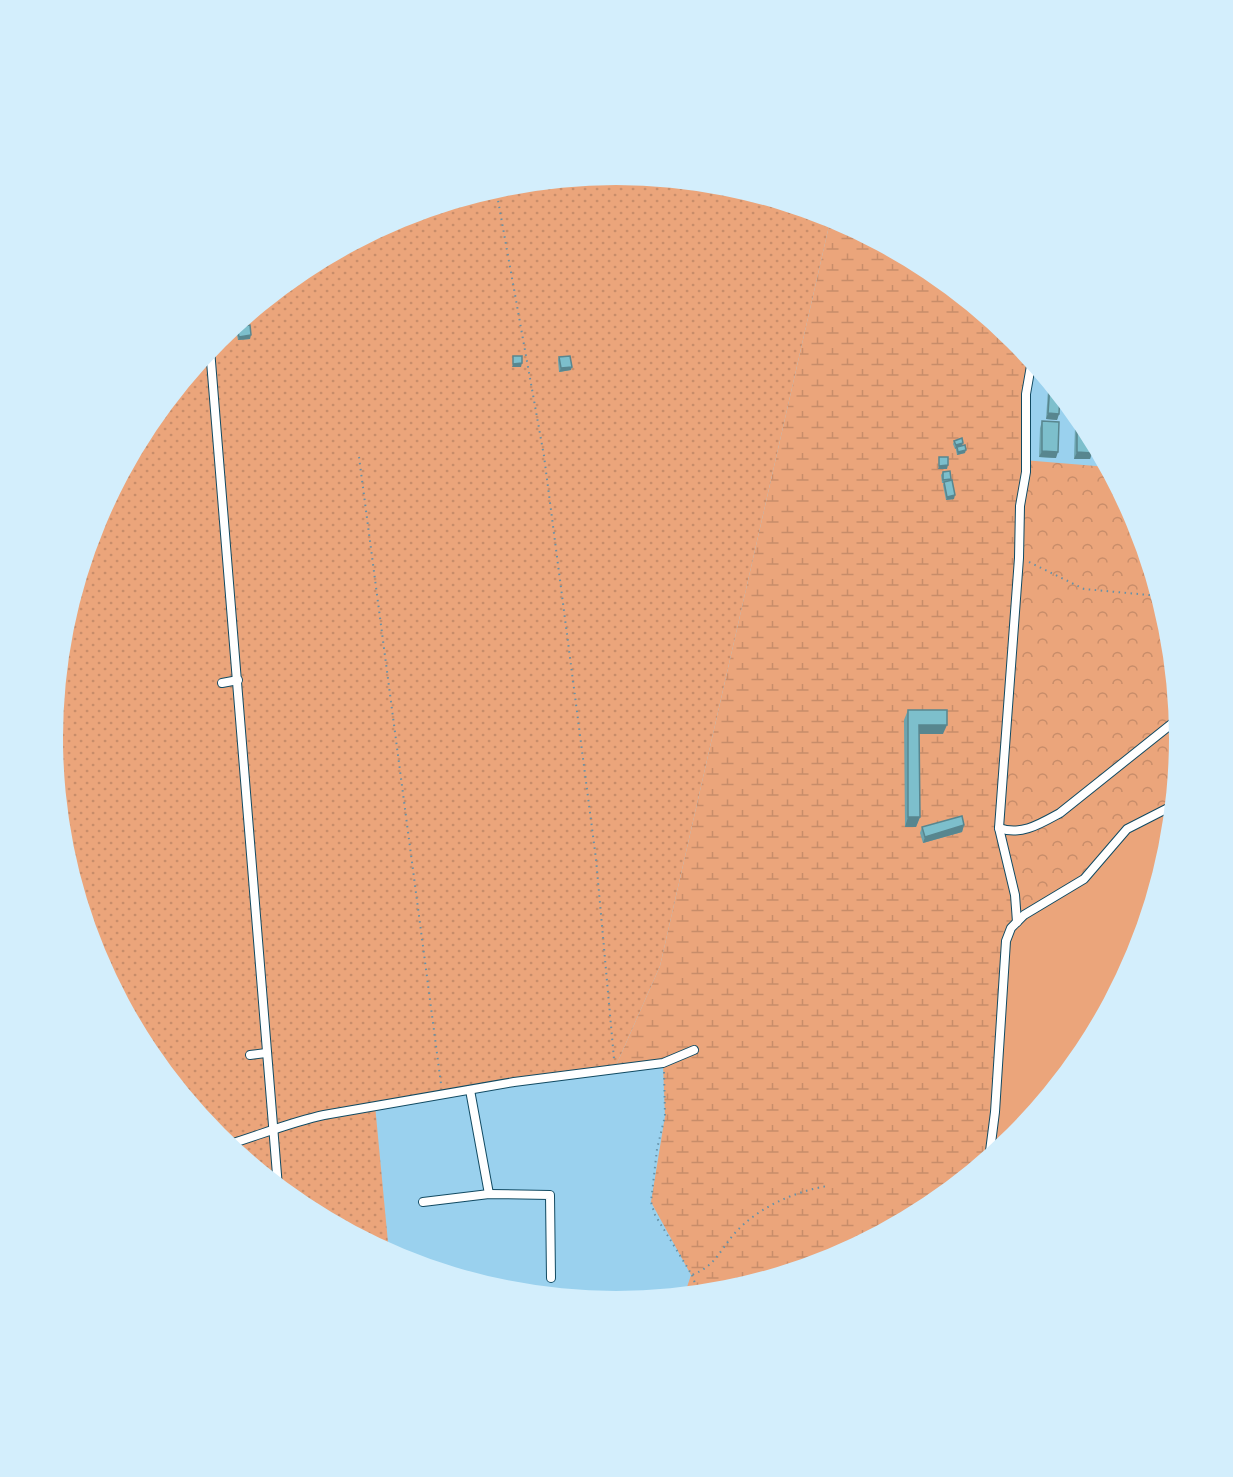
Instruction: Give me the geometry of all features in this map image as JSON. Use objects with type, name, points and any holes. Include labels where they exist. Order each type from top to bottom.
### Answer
[{"type":"lane","points":[[211,362],[277,1176]]},
{"type":"lane","points":[[1017,922],[1016,896],[999,828],[1019,558],[1020,506],[1026,472],[1026,394],[1030,371]]},
{"type":"lane","points":[[222,683],[238,680]]},
{"type":"lane","points":[[999,828],[1020,831],[1039,825],[1060,813],[1170,725]]},
{"type":"lane","points":[[990,1147],[995,1112],[1006,941],[1024,915],[1084,879],[1127,830],[1165,810]]},
{"type":"lane","points":[[238,1142],[274,1131],[299,1120],[470,1090],[663,1063],[694,1050]]},
{"type":"lane","points":[[250,1055],[266,1053]]},
{"type":"lane","points":[[470,1090],[489,1194]]},
{"type":"lane","points":[[423,1202],[489,1194],[550,1195],[551,1278]]},
{"type":"path","points":[[498,199],[544,456],[596,860],[615,1068]]},
{"type":"path","points":[[359,457],[442,1096]]},
{"type":"path","points":[[1019,558],[1084,589],[1151,595]]},
{"type":"path","points":[[663,1063],[666,1084],[665,1116],[657,1149],[651,1202],[696,1286]]},
{"type":"path","points":[[692,1275],[708,1268],[733,1235],[751,1218],[800,1191],[827,1186]]},
{"type":"green space","points":[[580,186],[653,186],[689,190],[760,204],[829,227],[660,966],[615,1068],[375,1105],[388,1242],[309,1199],[252,1155],[225,1130],[177,1075],[156,1046],[120,983],[105,950],[82,882],[68,811],[64,775],[64,702],[68,666],[82,595],[92,561],[120,494],[156,431],[177,402],[225,347],[252,322],[309,278],[340,259],[405,227],[439,214],[473,204],[544,190]]},
{"type":"green space","points":[[829,227],[893,259],[924,278],[981,322],[1030,371],[1026,394],[1019,558],[999,828],[1017,922],[1006,941],[991,1146],[924,1199],[861,1235],[794,1263],[760,1273],[687,1287],[691,1275],[651,1202],[665,1116],[663,1063],[615,1068],[660,966]]},
{"type":"green space","points":[[1023,460],[1098,466],[1128,527],[1141,561],[1159,631],[1169,702],[1169,775],[1165,810],[1127,829],[1084,879],[1017,922],[999,828]]},
{"type":"green space","points":[[1165,810],[1151,882],[1128,950],[1096,1015],[1077,1046],[1033,1103],[990,1147],[1006,941],[1011,928],[1127,829]]},
{"type":"building","points":[[249,325],[251,335],[239,337],[238,334]]},
{"type":"building","points":[[513,356],[522,356],[522,363],[513,364]]},
{"type":"building","points":[[570,356],[572,367],[561,368],[559,357]]},
{"type":"building","points":[[1049,394],[1059,407],[1059,414],[1048,413]]},
{"type":"building","points":[[1042,421],[1059,422],[1058,452],[1042,451]]},
{"type":"building","points":[[1077,431],[1090,453],[1077,452]]},
{"type":"building","points":[[962,438],[963,443],[956,445],[954,441]]},
{"type":"building","points":[[965,445],[966,450],[958,452],[957,447]]},
{"type":"building","points":[[939,457],[948,457],[948,465],[939,466]]},
{"type":"building","points":[[950,471],[951,479],[943,480],[943,472]]},
{"type":"building","points":[[952,480],[955,495],[947,497],[944,482]]},
{"type":"building","points":[[908,710],[947,710],[947,725],[919,725],[920,817],[908,817]]},
{"type":"building","points":[[962,816],[964,825],[925,837],[922,827]]}]
